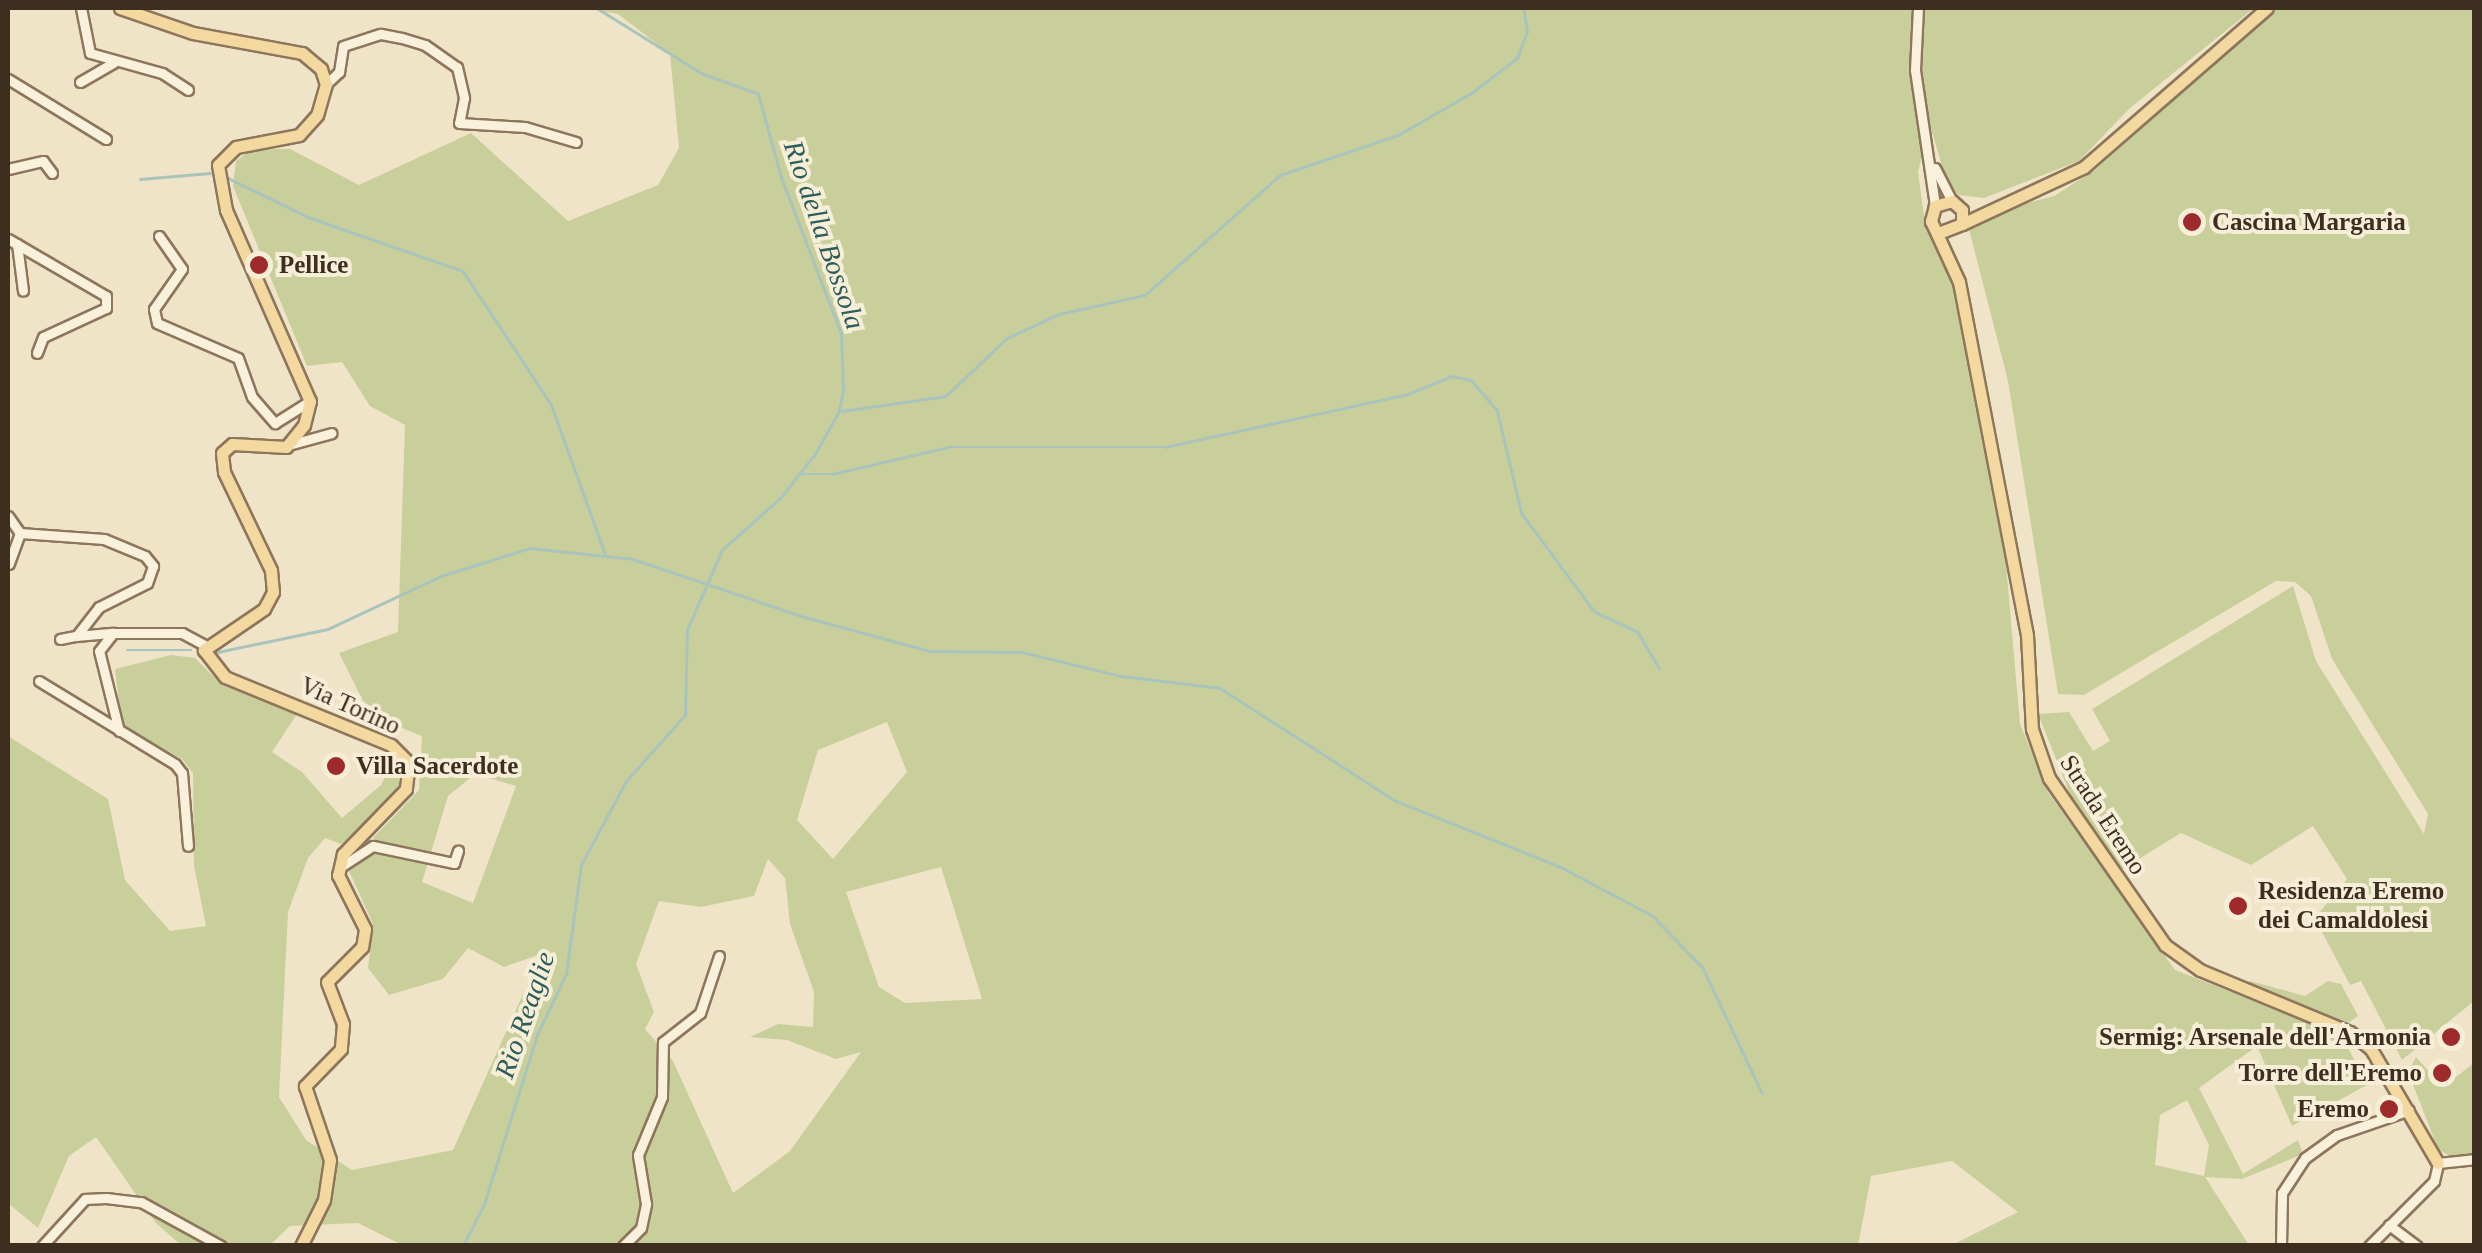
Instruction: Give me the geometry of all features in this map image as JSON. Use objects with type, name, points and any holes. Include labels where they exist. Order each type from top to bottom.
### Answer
[{"type":"main road","points":[[120,8],[193,34],[302,53],[321,68],[326,84],[310,126],[286,142],[236,147],[218,165],[216,181],[310,401],[292,444],[278,450],[232,444],[222,453],[224,472],[271,570],[273,592],[264,609],[205,645]]},
{"type":"main road","points":[[1942,232],[1960,226],[1998,201],[2090,163],[2267,8]]},
{"type":"main road","points":[[1935,206],[1998,201]]},
{"type":"main road","name":"Strada Eremo","points":[[1954,202],[1960,226],[1959,282]]},
{"type":"main road","name":"Strada Eremo","points":[[1935,206],[1932,220],[1942,232],[1959,282],[2028,635],[2032,730],[2049,778],[2173,952],[2200,970],[2350,1032],[2371,1050],[2438,1164]]},
{"type":"main road","name":"Via Torino","points":[[205,645],[209,664],[224,677],[390,745],[409,763],[406,789],[352,843],[340,868]]},
{"type":"main road","points":[[296,1246],[320,1210],[330,1160],[306,1086],[341,1049],[343,1024],[326,982],[362,947],[365,930],[344,893],[340,868]]},
{"type":"street","points":[[81,8],[86,46],[114,62],[162,72],[188,90]]},
{"type":"street","points":[[1918,8],[1914,70],[1930,153],[1935,206]]},
{"type":"street","points":[[326,84],[339,72],[343,46],[381,34],[402,38],[426,44],[456,68],[464,98],[460,122],[525,127],[576,142]]},
{"type":"street","points":[[80,82],[114,62]]},
{"type":"street","points":[[8,78],[106,139]]},
{"type":"street","points":[[1930,153],[1954,202]]},
{"type":"street","points":[[8,169],[43,161],[52,173]]},
{"type":"street","points":[[159,236],[182,269],[154,308],[157,323],[238,358],[252,396],[274,423],[310,401]]},
{"type":"street","points":[[12,242],[23,290]]},
{"type":"street","points":[[12,242],[106,296],[106,308],[43,337],[37,353]]},
{"type":"street","points":[[292,444],[332,433]]},
{"type":"street","points":[[8,516],[20,533],[134,546],[153,566],[147,583],[99,607],[76,636]]},
{"type":"street","points":[[8,564],[20,533]]},
{"type":"street","points":[[60,639],[114,633],[182,633],[205,645]]},
{"type":"street","points":[[114,633],[99,651],[120,731]]},
{"type":"street","points":[[39,682],[182,773],[188,846]]},
{"type":"street","points":[[340,868],[363,848],[394,847],[454,863],[458,851]]},
{"type":"street","points":[[622,1246],[640,1228],[646,1204],[638,1156],[662,1096],[663,1042],[700,1013],[718,956]]},
{"type":"street","points":[[2281,1246],[2282,1192],[2305,1158],[2337,1135],[2409,1110]]},
{"type":"street","points":[[2369,1246],[2434,1182],[2438,1164],[2474,1160]]},
{"type":"street","points":[[42,1246],[77,1206],[106,1198],[142,1202],[220,1246]]},
{"type":"street","points":[[2389,1225],[2416,1246]]},
{"type":"green space","points":[[585,8],[2254,8],[2130,108],[2079,161],[1984,198],[1959,195],[1948,186],[1923,101],[1916,104],[1924,147],[1918,172],[1925,223],[1952,274],[2001,507],[2020,724],[2048,792],[2175,970],[2342,1036],[2367,1085],[2292,1126],[2257,1046],[2199,1088],[2243,1174],[2298,1140],[2303,1154],[2242,1179],[2205,1177],[2249,1245],[1952,1245],[2018,1212],[1952,1161],[1871,1176],[1858,1246],[404,1246],[358,1223],[290,1226],[270,1245],[181,1245],[156,1223],[96,1137],[69,1156],[38,1228],[8,1203],[8,736],[108,799],[125,880],[170,931],[206,926],[194,866],[193,773],[182,759],[122,726],[115,669],[171,655],[195,658],[214,677],[297,714],[272,752],[302,772],[342,818],[381,785],[394,759],[400,770],[399,787],[378,815],[341,844],[325,838],[308,858],[288,912],[279,1097],[306,1140],[352,1170],[453,1150],[541,954],[504,967],[468,948],[443,979],[389,995],[368,968],[373,924],[349,871],[374,854],[374,837],[419,790],[422,736],[391,724],[363,701],[339,653],[398,632],[405,425],[370,406],[342,362],[307,366],[233,186],[236,161],[252,149],[290,149],[359,185],[471,133],[568,221],[658,185],[679,148],[670,54],[618,14]],"holes":[[[887,722],[907,772],[833,859],[797,820],[818,750]],[[475,774],[516,786],[473,903],[422,882],[448,796]],[[768,859],[785,878],[790,924],[814,992],[813,1027],[778,1024],[750,1037],[787,1040],[836,1059],[861,1052],[790,1151],[733,1193],[673,1061],[645,1029],[654,1012],[636,964],[659,901],[701,907],[754,896]],[[941,867],[982,999],[905,1003],[879,987],[846,892]],[[2187,1100],[2209,1145],[2204,1176],[2155,1165],[2160,1115]]]},
{"type":"green space","points":[[2278,8],[2474,8],[2474,1001],[2402,1060],[2361,981],[2350,985],[2322,932],[2319,913],[2347,879],[2313,826],[2251,865],[2181,833],[2121,870],[2074,804],[2038,714],[2069,712],[2093,751],[2110,741],[2092,709],[2293,586],[2316,661],[2424,834],[2428,814],[2332,659],[2311,596],[2295,582],[2276,581],[2084,695],[2058,694],[2008,381],[1969,229],[1989,213],[2054,196],[2095,170]]},
{"type":"green space","points":[[2250,981],[2305,996],[2328,981],[2341,984],[2358,1016],[2344,1026],[2245,984]]},
{"type":"green space","points":[[2416,1057],[2443,1087],[2474,1063],[2474,1156],[2451,1157],[2438,1149],[2408,1072]]},
{"type":"waterway","name":"Rio della Bossola","points":[[463,1246],[484,1204],[537,1035],[566,974],[581,865],[626,781],[685,715],[687,630],[722,550],[781,497],[815,454],[839,411],[843,390],[841,334],[781,178],[758,94],[702,74],[596,8]]},
{"type":"waterway","points":[[842,411],[946,396],[1007,338],[1059,314],[1145,295],[1280,175],[1398,135],[1473,92],[1517,58],[1527,32],[1523,8]]},
{"type":"waterway","points":[[140,179],[210,173]]},
{"type":"waterway","points":[[224,176],[308,217],[463,271],[551,404],[605,553]]},
{"type":"waterway","points":[[800,474],[832,474],[949,447],[1165,447],[1408,394],[1452,376],[1471,380],[1497,410],[1522,514],[1595,612],[1638,632],[1659,668]]},
{"type":"waterway","points":[[213,653],[328,629],[441,576],[530,548],[633,559],[801,616],[930,651],[1022,652],[1121,676],[1220,688],[1396,801],[1561,867],[1653,916],[1703,968],[1762,1093]]},
{"type":"waterway","points":[[127,650],[191,650]]},
{"type":"place","name":"Cascina Margaria","points":[[2192,222]]},
{"type":"place","name":"Pellice","points":[[259,265]]},
{"type":"place","name":"Villa Sacerdote","points":[[336,766]]},
{"type":"place","name":"Residenza Eremo dei Camaldolesi","points":[[2238,906]]},
{"type":"place","name":"Sermig: Arsenale dell'Armonia","points":[[2451,1037]]},
{"type":"place","name":"Torre dell'Eremo","points":[[2442,1073]]},
{"type":"place","name":"Eremo","points":[[2389,1109]]},
{"type":"water label","name":"Rio Reaglie","points":[[525,1015]]}]
